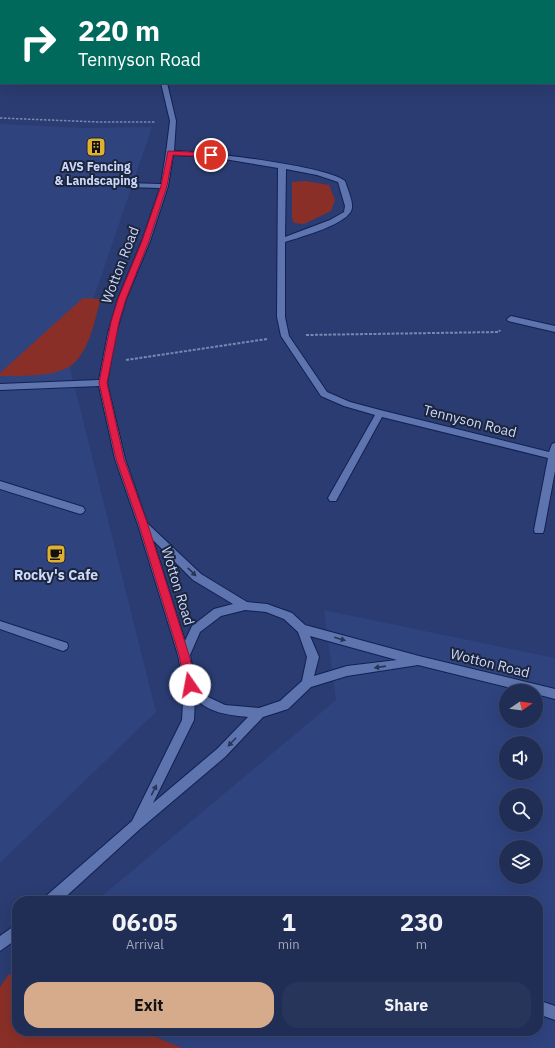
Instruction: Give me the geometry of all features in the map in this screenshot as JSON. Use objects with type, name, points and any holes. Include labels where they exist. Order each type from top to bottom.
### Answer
[{"type":"street","name":"Wotton Road","points":[[164,84],[173,121],[170,153],[164,186],[146,241],[122,299],[112,333],[108,363],[103,383],[120,459],[143,525],[184,655],[190,685],[204,700],[224,710],[259,713],[284,705],[307,683],[346,671],[419,661]]},
{"type":"street","points":[[170,153],[211,155],[282,166],[331,177],[341,181],[349,206],[347,213],[334,222],[282,241]]},
{"type":"street","name":"Tennyson Road","points":[[282,166],[282,317],[284,336],[312,378],[324,394],[347,404],[380,414],[554,451],[539,530]]},
{"type":"street","points":[[127,185],[164,186]]},
{"type":"street","points":[[511,319],[555,329]]},
{"type":"street","points":[[0,387],[103,383]]},
{"type":"street","points":[[333,498],[380,414]]},
{"type":"street","points":[[0,486],[80,510]]},
{"type":"street","name":"Wotton Road","points":[[143,525],[197,577],[244,606]]},
{"type":"street","name":"Wotton Road","points":[[184,655],[196,629],[218,612],[244,606],[267,608],[288,616],[302,629],[313,657],[307,683]]},
{"type":"street","points":[[0,625],[63,646]]},
{"type":"street","name":"Wotton Road","points":[[302,629],[419,661],[555,694]]},
{"type":"street","points":[[136,824],[188,720],[190,685]]},
{"type":"street","points":[[57,896],[136,824],[221,753],[259,713]]},
{"type":"street","points":[[0,944],[12,934]]},
{"type":"street","points":[[543,1009],[555,1013]]},
{"type":"path","points":[[0,118],[98,122],[173,121]]},
{"type":"path","points":[[108,363],[284,336],[499,332],[511,319]]},
{"type":"shaded area","points":[[0,124],[84,128],[152,127],[70,368],[156,712],[0,863]]},
{"type":"shaded area","points":[[305,181],[329,185],[335,200],[331,211],[304,224],[294,223],[292,218],[292,182]]},
{"type":"shaded area","points":[[83,298],[101,299],[86,346],[82,354],[71,366],[52,373],[41,375],[0,376],[0,373]]},
{"type":"shaded area","points":[[324,610],[555,658],[555,1048],[182,1048],[154,1036],[543,1036],[543,896],[102,896],[336,700]]},
{"type":"shaded area","points":[[9,974],[12,975],[12,1036],[154,1036],[182,1048],[0,1048],[0,987]]},
{"type":"place","name":"AVS Fencing & Landscaping","points":[[96,147]]},
{"type":"place","name":"Rocky's Cafe","points":[[56,554]]},
{"type":"route","points":[[190,685],[184,655],[143,525],[120,459],[103,383],[115,322],[122,299],[146,241],[164,186],[170,153],[211,155]]}]
